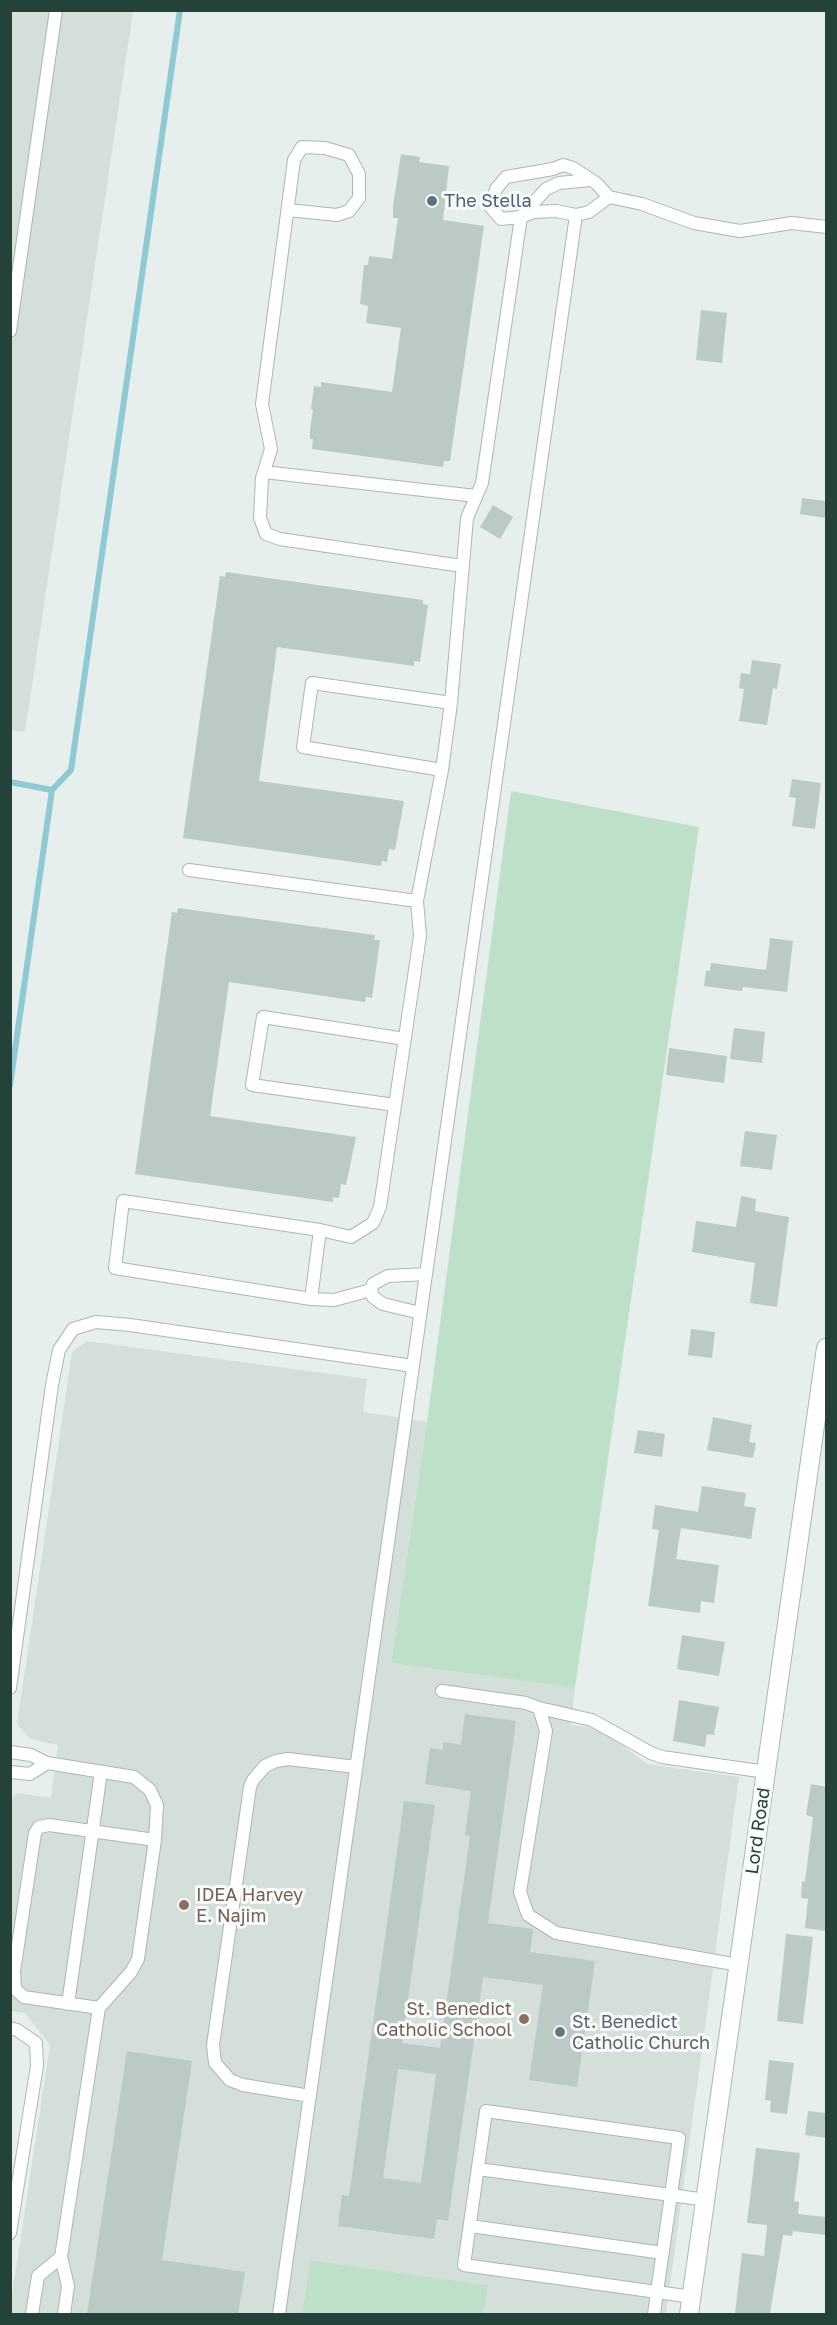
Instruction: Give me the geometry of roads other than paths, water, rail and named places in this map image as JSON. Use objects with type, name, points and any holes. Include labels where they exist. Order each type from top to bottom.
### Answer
[{"type":"street","name":"Lord Road","points":[[691,2306],[826,1348]]},
{"type":"lane","points":[[10,331],[56,10]]},
{"type":"lane","points":[[288,210],[337,215],[350,211],[359,198],[359,174],[349,155],[325,148],[302,147],[294,160],[262,404],[271,449],[264,472],[260,518],[266,534],[462,566]]},
{"type":"lane","points":[[609,197],[589,212],[576,215],[556,211],[534,212],[521,217],[501,219],[490,206],[496,189],[506,177],[554,169],[563,165],[573,168],[596,183],[609,197],[642,204],[694,223],[740,231],[792,223],[826,227]]},
{"type":"lane","points":[[554,169],[559,183]]},
{"type":"lane","points":[[371,1290],[334,1300],[311,1299],[115,1268],[123,1201],[320,1230],[351,1237],[373,1223],[380,1207],[420,936],[417,902],[442,770],[451,703],[467,518],[482,483],[521,217],[546,189],[559,183],[590,180]]},
{"type":"lane","points":[[279,2314],[576,215]]},
{"type":"lane","points":[[264,472],[476,496]]},
{"type":"lane","points":[[442,770],[303,747],[312,683],[451,703]]},
{"type":"lane","points":[[189,870],[417,902]]},
{"type":"lane","points":[[395,1105],[252,1085],[263,1017],[405,1039]]},
{"type":"lane","points":[[311,1299],[320,1230]]},
{"type":"lane","points":[[420,1313],[383,1304],[373,1297],[371,1290],[374,1284],[388,1276],[426,1274]]},
{"type":"lane","points":[[10,1688],[58,1350],[73,1329],[96,1322],[129,1325],[412,1366]]},
{"type":"lane","points":[[442,1691],[526,1703],[592,1720],[662,1757],[766,1772]]},
{"type":"lane","points":[[539,1708],[546,1731],[520,1892],[528,1915],[556,1933],[739,1965]]},
{"type":"lane","points":[[10,1752],[31,1755],[47,1763],[134,1777],[150,1790],[158,1805],[138,1959],[131,1972],[99,2008],[61,2257],[68,2286],[64,2314]]},
{"type":"lane","points":[[310,2096],[243,2085],[230,2080],[215,2063],[213,2045],[250,1787],[253,1780],[265,1766],[288,1759],[356,1767]]},
{"type":"lane","points":[[10,1772],[30,1774],[47,1763]]},
{"type":"lane","points":[[68,2004],[101,1772]]},
{"type":"lane","points":[[99,2008],[20,1995],[14,1984],[35,1833],[39,1827],[49,1825],[155,1840]]},
{"type":"lane","points":[[10,2028],[36,2043],[37,2066],[10,2233]]},
{"type":"lane","points":[[654,2314],[657,2292],[663,2253],[679,2138],[486,2111],[464,2265],[657,2292],[691,2306]]},
{"type":"lane","points":[[478,2169],[706,2200]]},
{"type":"lane","points":[[470,2226],[663,2253]]},
{"type":"lane","points":[[33,2314],[38,2276],[61,2257]]},
{"type":"waterway","points":[[10,782],[52,790],[71,770],[180,10]]},
{"type":"waterway","points":[[10,1085],[52,790]]},
{"type":"place","name":"The Stella","points":[[432,201]]},
{"type":"place","name":"IDEA Harvey E. Najim","points":[[184,1905]]},
{"type":"place","name":"St. Benedict Catholic School","points":[[524,2019]]},
{"type":"place","name":"St. Benedict Catholic Church","points":[[560,2032]]}]
